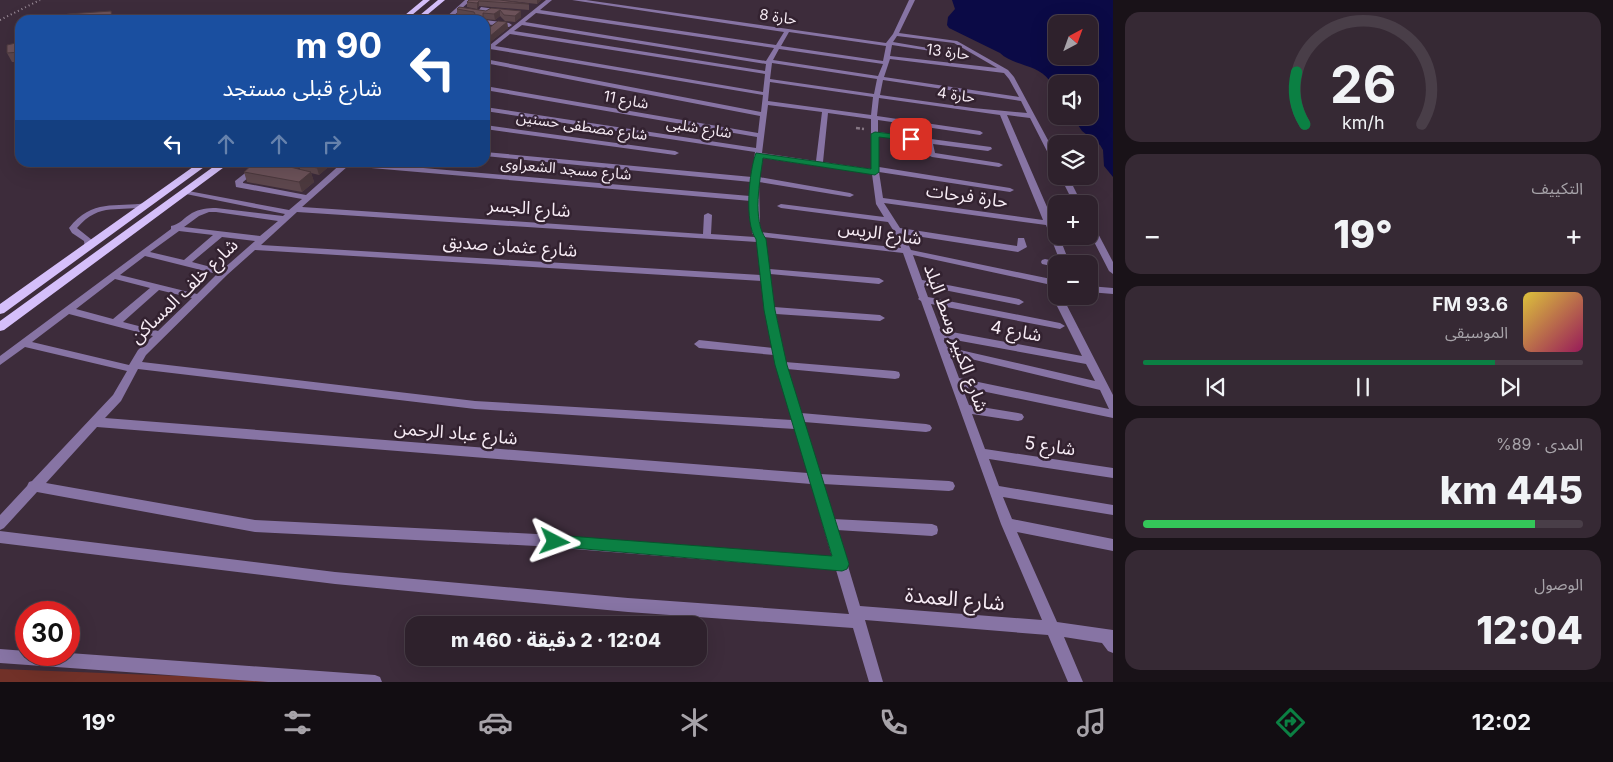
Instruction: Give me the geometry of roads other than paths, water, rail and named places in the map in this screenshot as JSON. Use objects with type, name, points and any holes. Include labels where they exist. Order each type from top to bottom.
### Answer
[{"type":"main road","points":[[408,15],[427,0]]},
{"type":"main road","points":[[423,15],[442,0]]},
{"type":"main road","points":[[0,310],[200,167]]},
{"type":"main road","points":[[207,167],[215,171]]},
{"type":"main road","points":[[0,327],[6,317],[220,167]]},
{"type":"street","points":[[451,15],[468,0]]},
{"type":"street","points":[[490,47],[549,0]]},
{"type":"street","name":"حارة 8","points":[[575,0],[787,31],[930,49]]},
{"type":"street","points":[[889,44],[896,34],[912,0]]},
{"type":"street","points":[[489,2],[481,9],[508,12],[491,29]]},
{"type":"street","points":[[458,9],[468,10]]},
{"type":"street","name":"حارة 13","points":[[536,9],[776,47],[1006,71]]},
{"type":"street","points":[[523,14],[530,15]]},
{"type":"street","points":[[490,22],[519,24],[768,69],[876,97]]},
{"type":"street","points":[[787,31],[776,47],[768,69],[762,136],[753,199],[770,310],[781,365],[876,682]]},
{"type":"street","points":[[509,32],[768,69],[880,78],[1023,99]]},
{"type":"street","points":[[896,34],[955,42],[1006,71],[1012,78],[1048,145]]},
{"type":"street","points":[[494,36],[503,37]]},
{"type":"street","name":"شارع الكبير وسط البلد","points":[[889,44],[887,60],[880,78],[876,97],[874,117],[875,170],[879,200],[897,230],[907,252],[1007,524],[1076,682]]},
{"type":"street","points":[[490,48],[825,111],[980,133]]},
{"type":"street","points":[[490,62],[764,115]]},
{"type":"street","name":"شارع 11","points":[[490,89],[762,136]]},
{"type":"street","name":"حارة 4","points":[[876,97],[1033,116]]},
{"type":"street","name":"شارع شلبى","points":[[490,110],[819,164],[875,170],[1010,190]]},
{"type":"street","points":[[819,164],[825,111]]},
{"type":"street","points":[[1003,113],[1048,218]]},
{"type":"street","name":"شارع مصطفى حسنين","points":[[490,128],[675,153]]},
{"type":"street","points":[[875,134],[988,149]]},
{"type":"street","points":[[928,141],[931,153],[934,155],[999,165]]},
{"type":"street","points":[[490,154],[755,180],[850,195]]},
{"type":"street","points":[[262,167],[239,181],[239,186],[308,198]]},
{"type":"street","name":"شارع خلف المساكن","points":[[0,524],[33,486],[117,398],[142,353],[224,273],[308,198],[322,180],[341,167]]},
{"type":"street","name":"شارع مسجد الشعراوى","points":[[392,167],[753,199]]},
{"type":"street","points":[[186,192],[291,213]]},
{"type":"street","name":"حارة فرحات","points":[[879,200],[1048,223]]},
{"type":"street","points":[[781,206],[890,220]]},
{"type":"street","points":[[0,361],[174,228],[196,214],[208,210],[291,213]]},
{"type":"street","name":"شارع الجسر","points":[[291,213],[708,236],[759,237]]},
{"type":"street","points":[[708,215],[708,236]]},
{"type":"street","points":[[174,228],[262,239]]},
{"type":"street","points":[[897,230],[1018,249],[1023,248],[1021,240]]},
{"type":"street","points":[[185,264],[220,234]]},
{"type":"street","name":"شارع الريس","points":[[759,237],[907,252],[1048,281]]},
{"type":"street","points":[[1098,242],[1113,271]]},
{"type":"street","name":"شارع عثمان صديق","points":[[253,247],[879,281]]},
{"type":"street","points":[[142,253],[224,273]]},
{"type":"street","points":[[112,276],[199,297]]},
{"type":"street","points":[[917,282],[1019,302]]},
{"type":"street","points":[[115,322],[156,286]]},
{"type":"street","points":[[1098,290],[1113,291]]},
{"type":"street","points":[[923,299],[1060,326]]},
{"type":"street","points":[[1062,305],[1113,406]]},
{"type":"street","points":[[67,310],[160,335]]},
{"type":"street","points":[[770,310],[880,318]]},
{"type":"street","name":"شارع 4","points":[[936,333],[1090,360]]},
{"type":"street","points":[[23,343],[133,367],[475,405],[926,428]]},
{"type":"street","points":[[699,344],[778,352]]},
{"type":"street","points":[[942,349],[1104,387]]},
{"type":"street","points":[[781,365],[895,375]]},
{"type":"street","points":[[954,381],[1113,414]]},
{"type":"street","points":[[964,408],[1018,417]]},
{"type":"street","name":"شارع عباد الرحمن","points":[[95,422],[815,479],[949,486]]},
{"type":"street","name":"شارع 5","points":[[982,454],[1113,473]]},
{"type":"street","points":[[33,486],[255,526],[536,540],[842,564]]},
{"type":"street","points":[[995,490],[1113,510]]},
{"type":"street","points":[[830,524],[932,530]]},
{"type":"street","points":[[1007,524],[1113,545]]},
{"type":"street","name":"شارع العمدة","points":[[0,537],[345,578],[628,606],[1051,628],[1111,640]]},
{"type":"street","points":[[0,656],[376,682]]},
{"type":"lane","points":[[88,247],[88,240],[73,228],[92,210],[104,206],[128,208],[148,205]]},
{"type":"railway","points":[[0,20],[40,0]]}]
